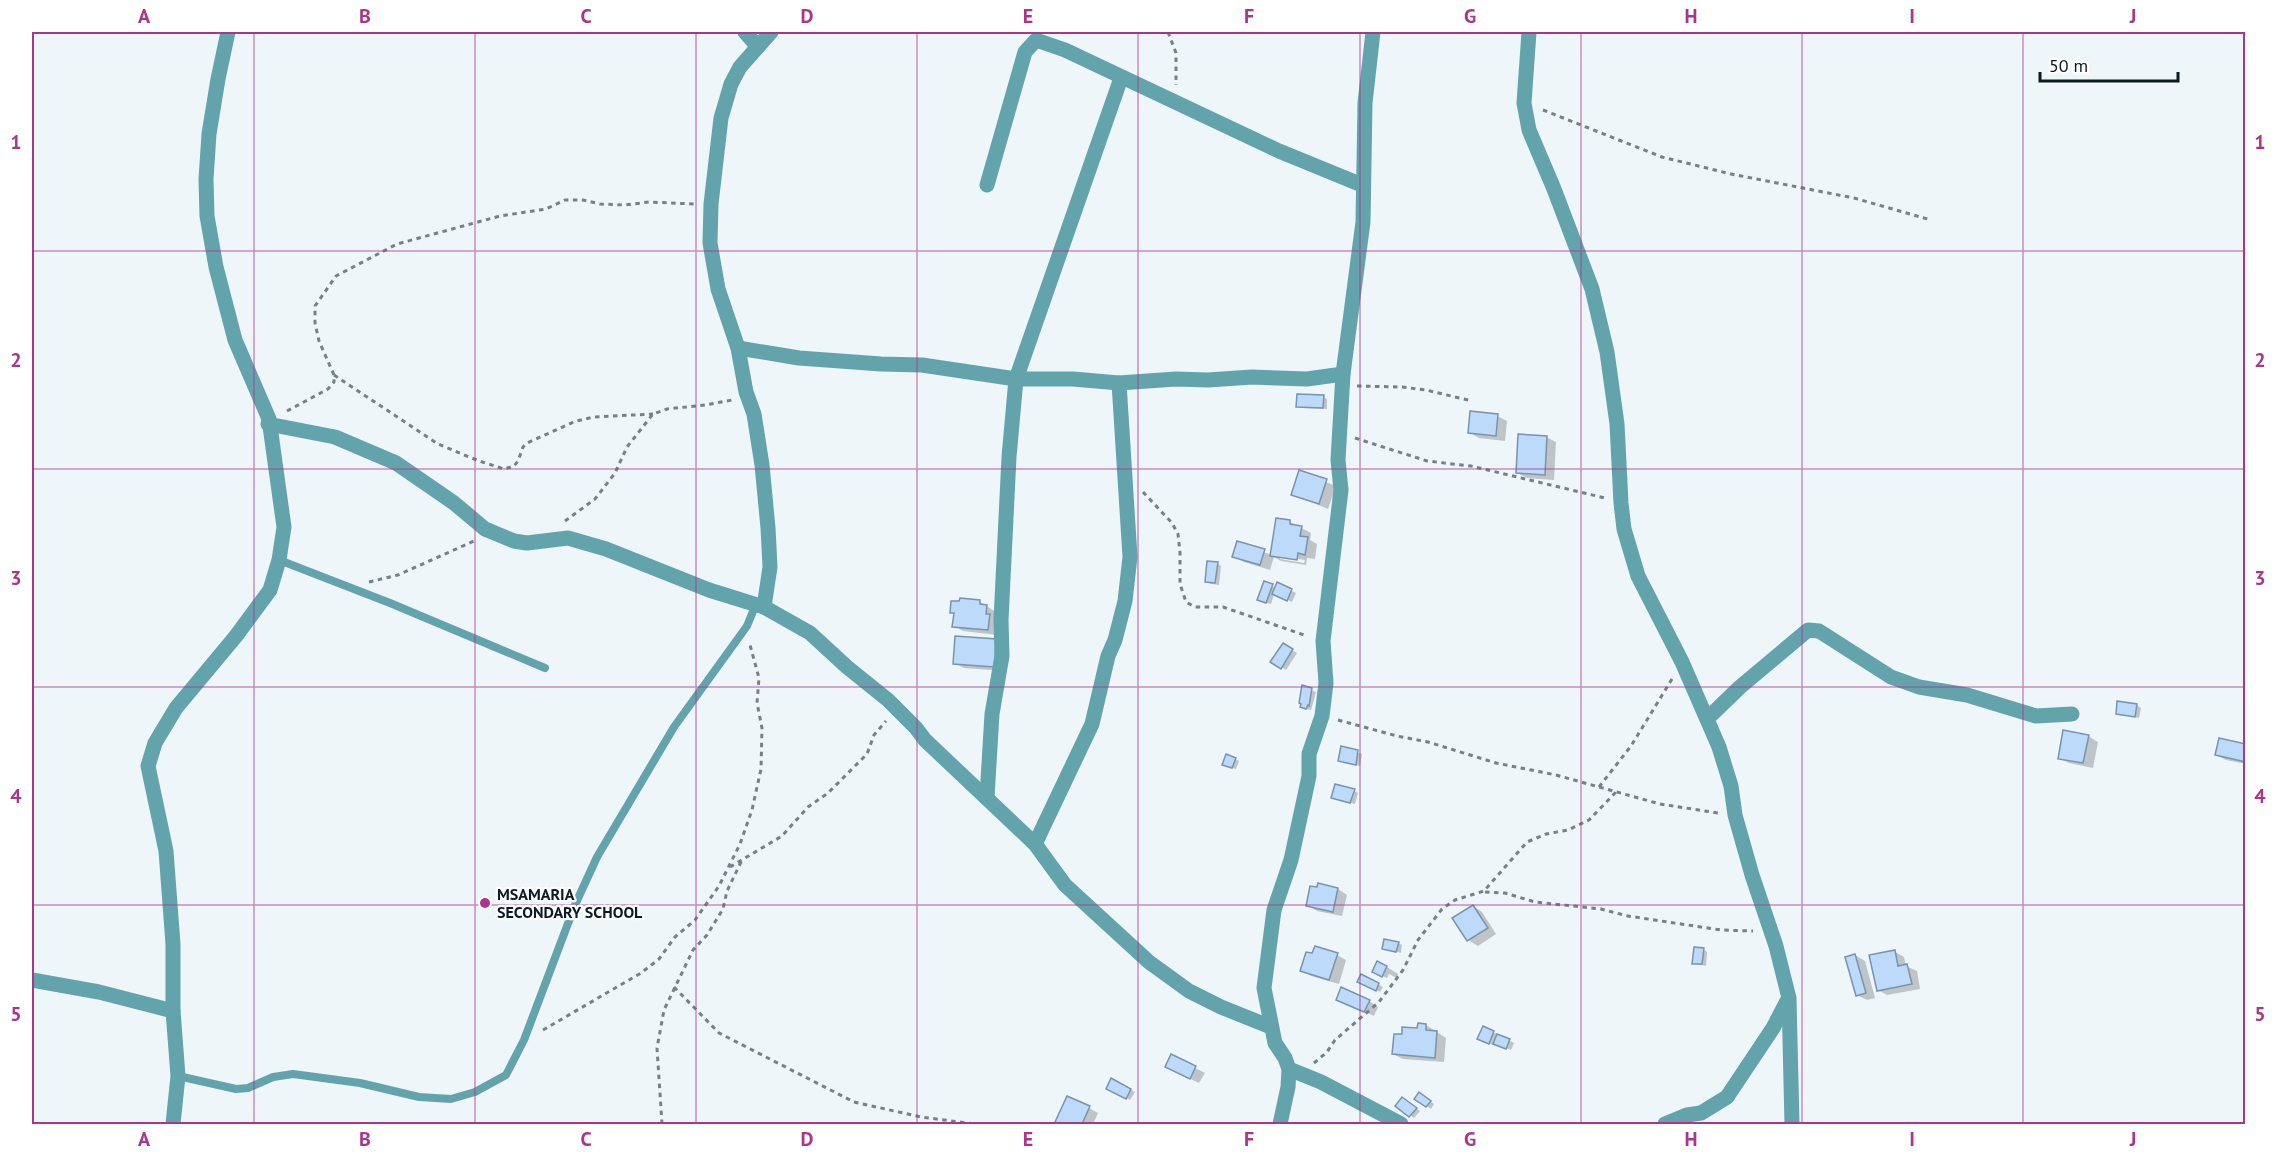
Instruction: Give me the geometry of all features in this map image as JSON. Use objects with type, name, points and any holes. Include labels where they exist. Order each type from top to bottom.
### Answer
[{"type":"street","points":[[173,1125],[178,1076],[173,1011],[173,944],[166,851],[148,766],[155,743],[176,708],[236,636],[270,590],[279,560],[284,527],[268,422],[235,339],[216,267],[207,216],[206,179],[209,134],[228,32]]},
{"type":"street","points":[[746,32],[758,46]]},
{"type":"street","points":[[760,606],[770,567],[768,528],[754,414],[746,392],[738,348],[718,289],[710,243],[711,204],[721,118],[731,84],[740,68],[771,32]]},
{"type":"street","points":[[1373,32],[1365,103],[1363,222],[1343,380],[1339,432],[1338,460],[1341,490],[1323,641],[1326,683],[1323,716],[1309,754],[1309,776],[1291,860],[1274,910],[1264,988],[1275,1042],[1296,1072],[1321,1082],[1401,1125]]},
{"type":"street","points":[[1529,32],[1524,103],[1529,130],[1592,289],[1607,351],[1617,424],[1624,529],[1638,576],[1708,718],[1731,786],[1735,815],[1789,998],[1792,1125]]},
{"type":"street","points":[[987,185],[1025,52],[1036,40],[1279,151],[1362,185]]},
{"type":"street","points":[[987,797],[992,714],[1002,656],[1001,620],[1008,479],[1016,380],[1121,78]]},
{"type":"street","points":[[738,348],[799,358],[922,365],[1016,380],[1073,379],[1119,383],[1252,377],[1343,380]]},
{"type":"street","points":[[1035,844],[1092,724],[1108,656],[1115,640],[1125,601],[1130,557],[1119,383]]},
{"type":"street","points":[[268,422],[335,437],[396,463],[454,503],[485,529],[501,537],[527,543],[568,538],[606,549],[709,590],[760,606],[810,633],[916,728],[925,740],[1035,844],[1065,885],[1149,962],[1189,991],[1271,1028]]},
{"type":"street","points":[[1708,718],[1740,687],[1808,630],[1819,631],[1891,677],[1919,687],[1967,695],[2036,716],[2072,714]]},
{"type":"street","points":[[32,980],[99,992],[173,1011]]},
{"type":"street","points":[[1665,1125],[1687,1114],[1701,1113],[1727,1097],[1773,1028],[1789,998]]},
{"type":"street","points":[[1280,1125],[1288,1087],[1296,1072]]},
{"type":"lane","points":[[279,560],[545,668]]},
{"type":"lane","points":[[178,1076],[236,1089],[248,1088],[273,1077],[293,1074],[360,1083],[419,1097],[452,1099],[475,1092],[506,1075],[524,1040],[574,905],[597,857],[674,727],[760,606]]},
{"type":"path","points":[[1168,32],[1177,62],[1175,102]]},
{"type":"path","points":[[1524,103],[1662,157],[1731,174],[1854,198],[1931,220]]},
{"type":"path","points":[[268,422],[328,389],[334,382],[334,375],[319,340],[315,323],[315,306],[336,276],[398,244],[500,216],[546,208],[565,200],[625,205],[650,202],[711,204]]},
{"type":"path","points":[[334,375],[438,444],[504,469],[518,462],[523,447],[527,444],[576,422],[594,417],[653,414],[667,409],[705,405],[738,398],[746,392]]},
{"type":"path","points":[[1343,380],[1410,388],[1472,401]]},
{"type":"path","points":[[540,541],[595,499],[615,473],[627,447],[653,414]]},
{"type":"path","points":[[1339,432],[1375,446],[1427,461],[1471,466],[1621,502]]},
{"type":"path","points":[[1126,470],[1150,502],[1172,523],[1178,534],[1180,584],[1186,602],[1195,607],[1223,607],[1323,641]]},
{"type":"path","points":[[350,588],[383,577],[398,575],[470,542],[501,537]]},
{"type":"path","points":[[524,1040],[641,973],[659,958],[675,936],[695,920],[719,886],[740,844],[749,819],[761,769],[762,728],[756,703],[759,678],[752,657],[747,626]]},
{"type":"path","points":[[1599,787],[1631,746],[1682,662]]},
{"type":"path","points":[[728,868],[782,836],[808,807],[828,793],[867,754],[874,735],[895,708]]},
{"type":"path","points":[[1323,716],[1660,804],[1735,815]]},
{"type":"path","points":[[1484,891],[1527,842],[1546,834],[1568,830],[1589,820],[1616,792]]},
{"type":"path","points":[[662,1125],[657,1048],[664,1010],[693,950],[707,935],[723,909],[727,891],[742,860]]},
{"type":"path","points":[[1296,1072],[1327,1052],[1335,1040],[1379,1002],[1403,969],[1418,940],[1442,909],[1455,900],[1484,891],[1505,893],[1534,902],[1601,909],[1628,916],[1720,930],[1770,929]]},
{"type":"path","points":[[674,987],[719,1033],[854,1102],[921,1117],[975,1125]]},
{"type":"building","points":[[1297,394],[1324,395],[1323,408],[1296,407]]},
{"type":"building","points":[[1470,411],[1498,414],[1496,436],[1468,433]]},
{"type":"building","points":[[1518,434],[1547,436],[1545,475],[1516,473]]},
{"type":"building","points":[[1299,470],[1327,479],[1319,504],[1291,495]]},
{"type":"building","points":[[1276,518],[1290,520],[1290,524],[1302,526],[1300,536],[1308,537],[1305,555],[1298,553],[1297,560],[1270,556]]},
{"type":"building","points":[[1237,541],[1265,549],[1260,565],[1232,557]]},
{"type":"building","points":[[1207,561],[1218,562],[1215,583],[1205,582]]},
{"type":"building","points":[[1264,581],[1273,584],[1266,603],[1257,600]]},
{"type":"building","points":[[1277,582],[1292,589],[1287,601],[1272,594]]},
{"type":"building","points":[[960,598],[980,600],[980,604],[987,605],[986,614],[990,614],[988,630],[952,627],[954,613],[950,613],[951,601],[959,601]]},
{"type":"building","points":[[955,636],[997,639],[994,667],[953,664]]},
{"type":"building","points":[[1283,643],[1293,649],[1281,669],[1270,662]]},
{"type":"building","points":[[1302,685],[1312,688],[1309,706],[1306,709],[1300,707],[1299,703]]},
{"type":"building","points":[[2117,701],[2137,704],[2135,717],[2116,714]]},
{"type":"building","points":[[2063,730],[2089,735],[2083,763],[2058,759]]},
{"type":"building","points":[[2219,738],[2246,744],[2246,762],[2215,755]]},
{"type":"building","points":[[1341,746],[1358,750],[1356,765],[1338,761]]},
{"type":"building","points":[[1226,754],[1236,758],[1232,768],[1222,765]]},
{"type":"building","points":[[1335,784],[1355,789],[1350,803],[1331,798]]},
{"type":"building","points":[[1318,883],[1338,888],[1333,912],[1306,906],[1310,886],[1317,887]]},
{"type":"building","points":[[1473,905],[1488,928],[1467,941],[1452,918]]},
{"type":"building","points":[[1384,939],[1399,942],[1396,952],[1382,949]]},
{"type":"building","points":[[1315,946],[1338,953],[1329,980],[1300,971],[1306,952],[1312,953]]},
{"type":"building","points":[[1694,947],[1704,948],[1702,964],[1692,964]]},
{"type":"building","points":[[1895,950],[1898,966],[1907,964],[1912,984],[1877,991],[1869,955]]},
{"type":"building","points":[[1855,954],[1866,993],[1856,996],[1845,957]]},
{"type":"building","points":[[1377,961],[1387,966],[1382,977],[1372,972]]},
{"type":"building","points":[[1361,974],[1379,983],[1376,991],[1357,982]]},
{"type":"building","points":[[1341,987],[1370,1000],[1364,1012],[1336,1000]]},
{"type":"building","points":[[1418,1023],[1426,1024],[1426,1030],[1437,1031],[1435,1058],[1392,1054],[1394,1034],[1402,1034],[1402,1027],[1417,1028]]},
{"type":"building","points":[[1483,1026],[1494,1031],[1489,1044],[1477,1039]]},
{"type":"building","points":[[1497,1034],[1510,1039],[1506,1049],[1493,1044]]},
{"type":"building","points":[[1171,1054],[1196,1066],[1190,1079],[1165,1067]]},
{"type":"building","points":[[1111,1078],[1131,1089],[1126,1099],[1106,1089]]},
{"type":"building","points":[[1419,1092],[1431,1101],[1426,1107],[1414,1099]]},
{"type":"building","points":[[1067,1096],[1090,1106],[1082,1124],[1055,1122]]},
{"type":"building","points":[[1402,1097],[1417,1108],[1409,1117],[1395,1106]]},
{"type":"place","name":"MSAMARIA SECONDARY SCHOOL","points":[[485,903]]}]
